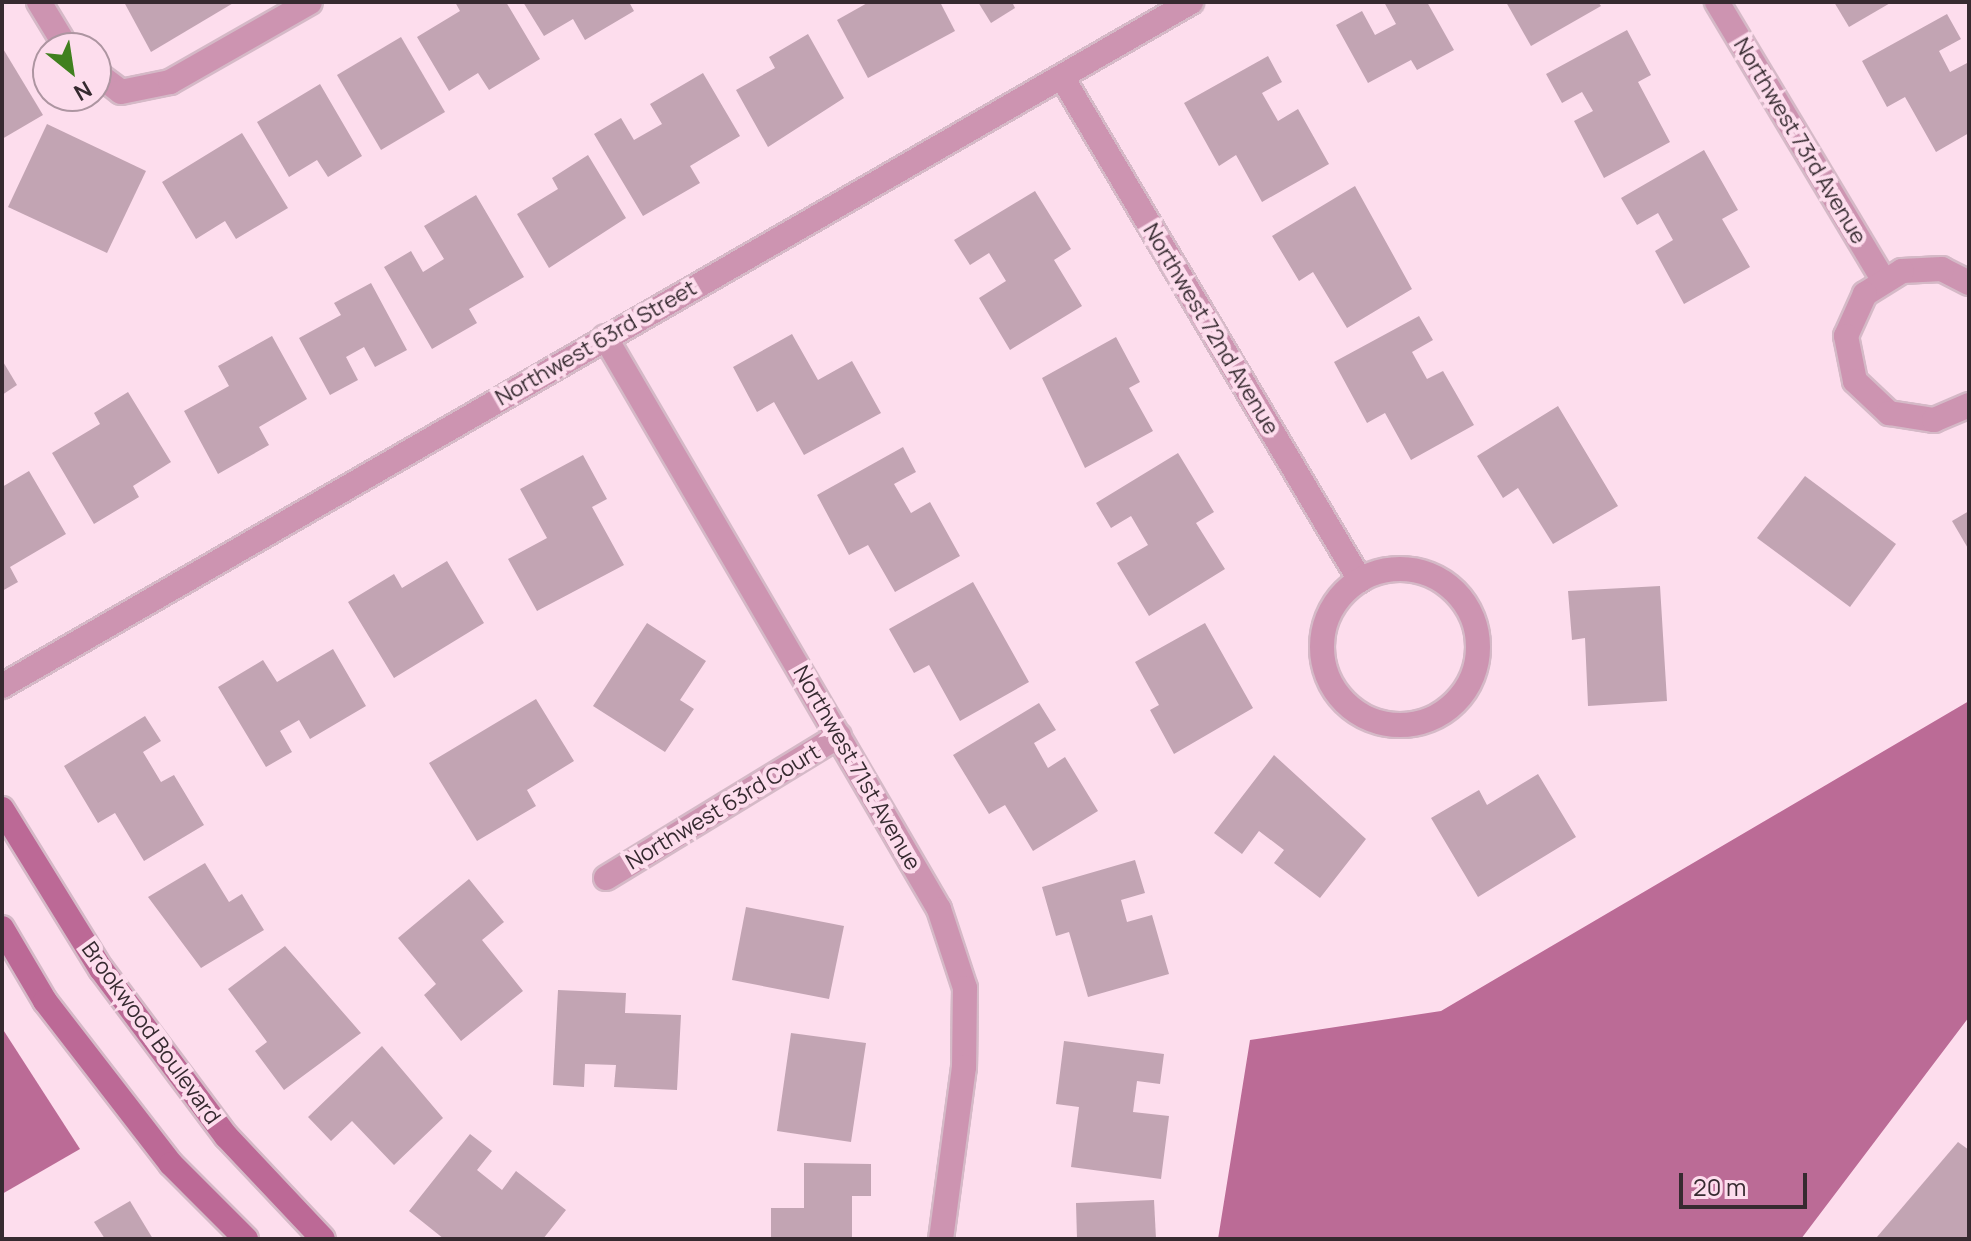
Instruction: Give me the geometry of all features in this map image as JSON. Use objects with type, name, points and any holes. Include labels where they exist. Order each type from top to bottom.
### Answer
[{"type":"street","points":[[39,2],[57,32]]},
{"type":"street","points":[[112,85],[121,92],[170,82],[310,2]]},
{"type":"street","name":"Northwest 63rd Street","points":[[2,686],[1191,2]]},
{"type":"street","name":"Northwest 73rd Avenue","points":[[1717,2],[1883,279]]},
{"type":"street","name":"Northwest 72nd Avenue","points":[[1062,77],[1360,580]]},
{"type":"street","points":[[1969,283],[1922,267],[1883,279],[1849,325],[1855,381],[1889,413],[1911,421],[1969,405]]},
{"type":"street","name":"Northwest 71st Avenue","points":[[605,337],[939,909],[965,988],[964,1067],[941,1239]]},
{"type":"street","points":[[1396,570],[1433,576],[1468,609],[1478,632],[1475,669],[1456,701],[1437,716],[1413,724],[1361,715],[1326,674],[1327,621],[1360,580],[1396,570]]},
{"type":"street","name":"Northwest 63rd Court","points":[[606,878],[839,736]]},
{"type":"street","name":"Brookwood Boulevard","points":[[2,809],[101,969],[226,1136],[323,1239]]},
{"type":"street","points":[[2,928],[45,1001],[171,1164],[246,1239]]},
{"type":"shaded area","points":[[1969,701],[1969,1017],[1801,1239],[1218,1239],[1250,1040],[1441,1011]]},
{"type":"shaded area","points":[[2,1028],[80,1149],[2,1194]]},
{"type":"building","points":[[124,2],[235,2],[151,52]]},
{"type":"building","points":[[455,2],[506,2],[540,59],[489,90],[478,73],[449,91],[417,37],[460,11]]},
{"type":"building","points":[[523,2],[629,2],[634,11],[585,40],[573,19],[544,36]]},
{"type":"building","points":[[869,2],[940,2],[955,31],[868,78],[837,20]]},
{"type":"building","points":[[978,2],[1012,2],[1015,8],[991,23]]},
{"type":"building","points":[[1384,2],[1427,2],[1454,50],[1417,70],[1411,60],[1368,83],[1336,25],[1362,11],[1375,35],[1396,24]]},
{"type":"building","points":[[1506,2],[1598,2],[1601,6],[1531,46]]},
{"type":"building","points":[[1834,2],[1892,2],[1849,27]]},
{"type":"building","points":[[1947,14],[1961,39],[1939,51],[1950,72],[1969,62],[1969,133],[1936,152],[1905,97],[1887,107],[1862,61]]},
{"type":"building","points":[[1627,30],[1651,75],[1638,82],[1670,142],[1604,178],[1574,121],[1593,111],[1582,92],[1562,103],[1546,74]]},
{"type":"building","points":[[808,34],[844,98],[768,147],[736,90],[775,68],[769,57]]},
{"type":"building","points":[[401,37],[445,112],[381,150],[337,75]]},
{"type":"building","points":[[2,47],[32,97],[32,112],[41,112],[43,115],[2,139]]},
{"type":"building","points":[[1268,56],[1282,82],[1262,93],[1278,121],[1298,109],[1329,164],[1262,202],[1236,155],[1219,166],[1184,103]]},
{"type":"building","points":[[703,73],[740,136],[690,166],[700,183],[643,216],[594,134],[621,118],[634,140],[662,124],[650,104]]},
{"type":"building","points":[[320,84],[362,156],[328,177],[317,160],[289,177],[257,122]]},
{"type":"building","points":[[47,124],[146,171],[107,253],[8,207]]},
{"type":"building","points":[[242,133],[288,208],[236,239],[225,221],[196,239],[162,182]]},
{"type":"building","points":[[1704,150],[1738,210],[1722,219],[1750,267],[1684,304],[1655,251],[1673,240],[1658,213],[1637,225],[1621,198]]},
{"type":"building","points":[[588,155],[626,218],[549,268],[517,214],[558,189],[552,178]]},
{"type":"building","points":[[1355,186],[1412,289],[1347,328],[1313,272],[1299,281],[1272,236]]},
{"type":"building","points":[[1035,191],[1071,249],[1054,260],[1082,306],[1010,350],[979,298],[1006,281],[989,253],[970,265],[954,240]]},
{"type":"building","points":[[476,195],[524,277],[469,309],[477,323],[432,349],[384,267],[411,251],[423,272],[444,259],[424,226]]},
{"type":"building","points":[[371,283],[407,350],[375,367],[364,347],[346,357],[358,380],[330,395],[299,338],[341,315],[334,303]]},
{"type":"building","points":[[1419,316],[1433,340],[1412,352],[1427,379],[1443,371],[1474,425],[1411,460],[1385,413],[1367,423],[1334,362]]},
{"type":"building","points":[[792,334],[818,380],[852,361],[881,413],[804,455],[774,402],[757,412],[733,367]]},
{"type":"building","points":[[272,336],[307,399],[259,427],[269,445],[218,474],[184,411],[229,386],[218,366]]},
{"type":"building","points":[[1116,337],[1140,382],[1129,388],[1153,431],[1085,468],[1042,378]]},
{"type":"building","points":[[2,360],[17,385],[2,395]]},
{"type":"building","points":[[128,392],[171,462],[133,486],[139,497],[94,524],[52,453],[100,424],[94,413]]},
{"type":"building","points":[[1558,406],[1618,506],[1553,544],[1518,488],[1503,498],[1477,456]]},
{"type":"building","points":[[903,447],[916,472],[894,484],[911,513],[930,502],[960,556],[895,592],[868,545],[849,555],[817,495]]},
{"type":"building","points":[[1178,453],[1214,512],[1196,523],[1225,569],[1149,616],[1117,563],[1148,545],[1131,516],[1111,528],[1096,503]]},
{"type":"building","points":[[583,455],[607,499],[592,507],[624,565],[537,611],[508,559],[547,538],[520,489]]},
{"type":"building","points":[[29,471],[66,534],[10,567],[18,582],[2,591],[2,487]]},
{"type":"building","points":[[1805,476],[1896,544],[1850,607],[1757,538]]},
{"type":"building","points":[[1969,511],[1969,550],[1952,521]]},
{"type":"building","points":[[447,561],[484,623],[394,678],[348,602],[394,574],[402,588]]},
{"type":"building","points":[[973,582],[1029,682],[960,721],[929,665],[914,673],[889,629]]},
{"type":"building","points":[[1660,586],[1667,701],[1588,706],[1585,638],[1572,640],[1568,591]]},
{"type":"building","points":[[647,623],[706,661],[680,700],[694,709],[665,752],[593,706]]},
{"type":"building","points":[[1205,623],[1253,708],[1174,754],[1150,710],[1159,705],[1135,662]]},
{"type":"building","points":[[333,649],[366,706],[310,739],[299,720],[280,731],[292,752],[266,767],[218,687],[263,660],[277,682]]},
{"type":"building","points":[[536,699],[574,761],[527,790],[536,806],[477,841],[429,763]]},
{"type":"building","points":[[1039,703],[1056,730],[1034,743],[1048,768],[1065,757],[1098,811],[1033,851],[1005,805],[989,814],[953,755]]},
{"type":"building","points":[[145,716],[161,741],[143,752],[161,782],[174,775],[204,825],[144,861],[115,813],[98,823],[64,766]]},
{"type":"building","points":[[1274,755],[1366,839],[1320,898],[1274,863],[1284,850],[1259,831],[1242,854],[1214,833]]},
{"type":"building","points":[[1538,774],[1576,837],[1478,897],[1431,818],[1479,790],[1487,805]]},
{"type":"building","points":[[1135,860],[1145,893],[1121,900],[1127,922],[1152,915],[1169,974],[1088,997],[1069,932],[1056,936],[1042,887]]},
{"type":"building","points":[[205,863],[229,902],[242,894],[264,930],[201,968],[148,897]]},
{"type":"building","points":[[469,879],[504,922],[482,940],[523,991],[461,1041],[424,995],[436,984],[398,938]]},
{"type":"building","points":[[746,907],[844,926],[829,999],[732,980]]},
{"type":"building","points":[[285,946],[361,1033],[284,1090],[255,1051],[267,1042],[228,989]]},
{"type":"building","points":[[558,990],[626,993],[625,1013],[681,1015],[677,1090],[614,1087],[616,1065],[585,1064],[584,1087],[553,1085]]},
{"type":"building","points":[[791,1033],[866,1043],[851,1142],[777,1131]]},
{"type":"building","points":[[1064,1041],[1164,1054],[1160,1084],[1137,1081],[1133,1112],[1169,1116],[1161,1179],[1071,1167],[1079,1107],[1056,1104]]},
{"type":"building","points":[[382,1046],[443,1118],[394,1165],[352,1121],[331,1141],[308,1117]]},
{"type":"building","points":[[470,1134],[492,1151],[477,1170],[502,1190],[516,1171],[566,1210],[543,1239],[444,1239],[409,1211]]},
{"type":"building","points":[[1958,1142],[1969,1150],[1969,1239],[1877,1237]]},
{"type":"building","points":[[804,1163],[871,1164],[871,1196],[852,1196],[852,1239],[771,1239],[771,1208],[804,1208]]},
{"type":"building","points":[[1154,1200],[1156,1239],[1077,1239],[1076,1203]]},
{"type":"building","points":[[130,1201],[153,1239],[105,1239],[94,1222]]}]
